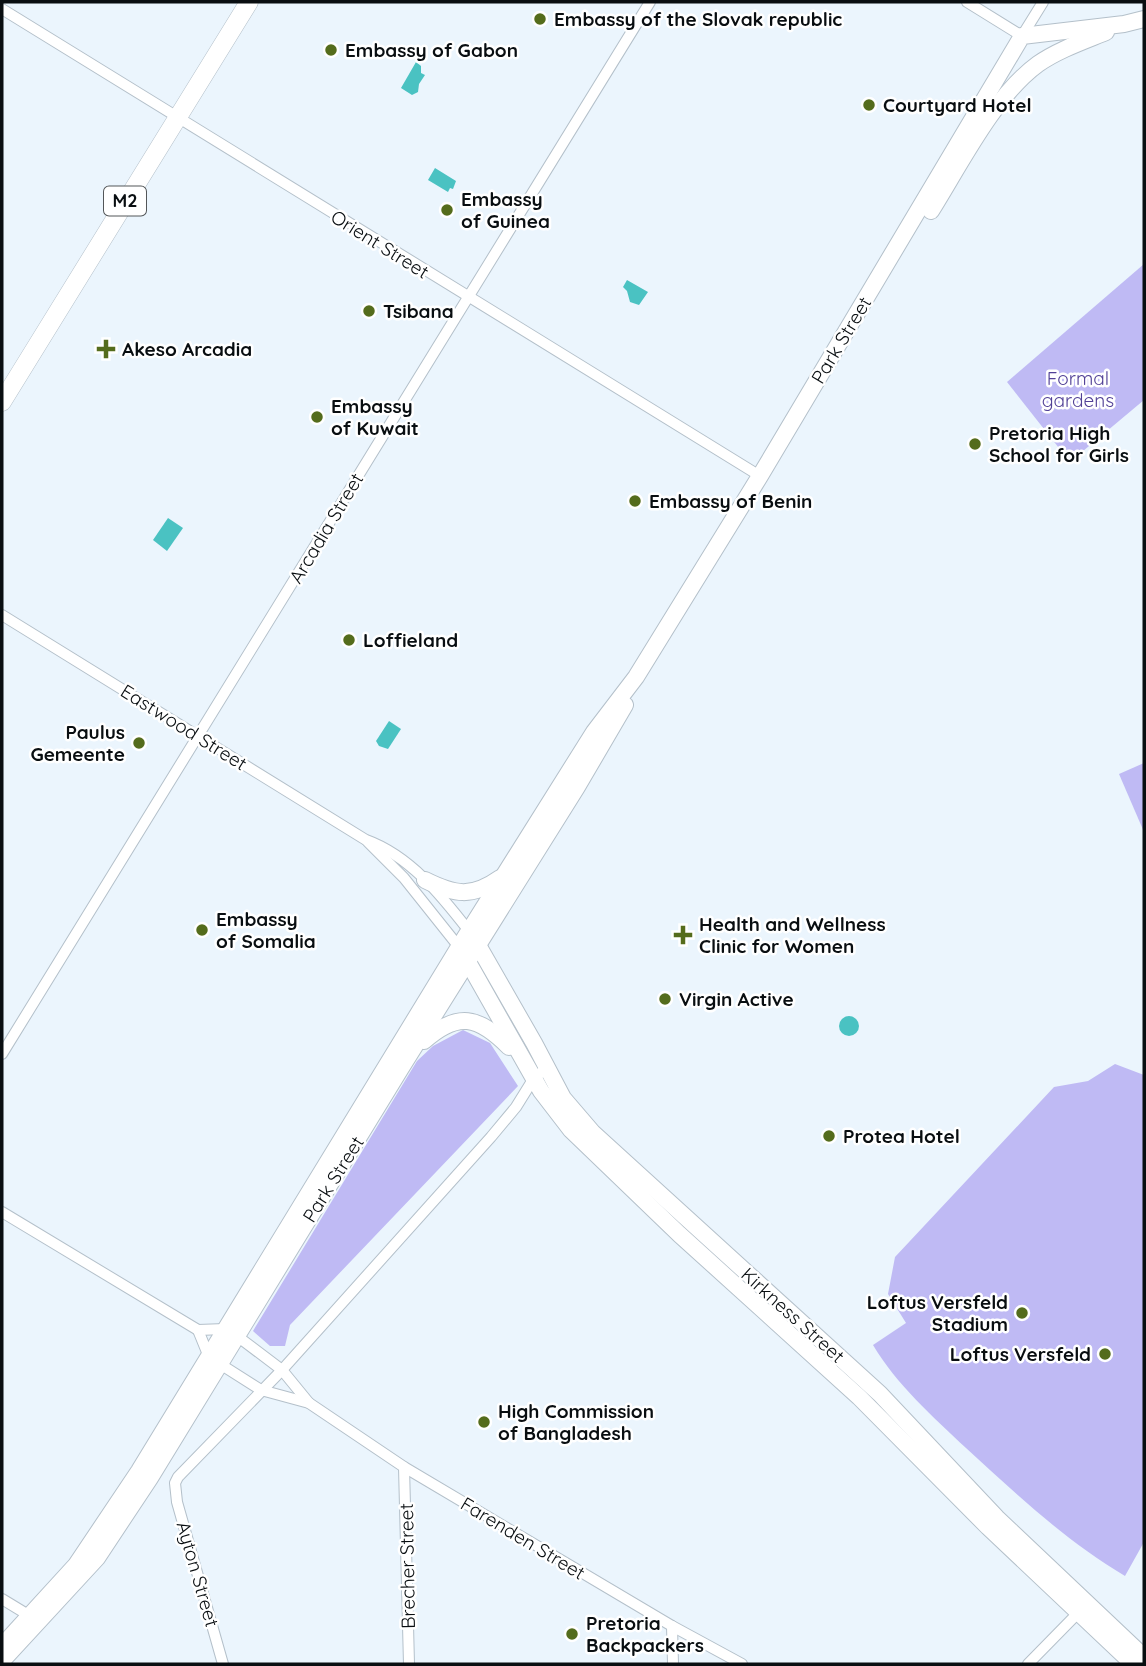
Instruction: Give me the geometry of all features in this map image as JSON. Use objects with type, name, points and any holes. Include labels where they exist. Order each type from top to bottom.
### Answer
[{"type":"main road","name":"M2","points":[[2,402],[249,2]]},
{"type":"street","name":"Arcadia Street","points":[[2,1054],[650,2]]},
{"type":"street","points":[[967,2],[1022,36],[1124,24],[1144,19]]},
{"type":"street","name":"Park Street","points":[[2,1646],[76,1565],[99,1534],[214,1360],[459,947],[594,733],[636,677],[760,476],[1043,2]]},
{"type":"street","name":"Orient Street","points":[[2,9],[467,298],[760,476]]},
{"type":"street","points":[[857,314],[915,237],[991,116],[1013,88],[1041,62],[1124,24]]},
{"type":"street","name":"Eastwood Street","points":[[2,615],[366,840],[399,856],[425,880],[469,931]]},
{"type":"street","name":"Park Street","points":[[231,1332],[578,787],[628,698],[636,677]]},
{"type":"street","name":"Eastwood Street","points":[[366,840],[414,889],[459,947]]},
{"type":"street","points":[[425,880],[441,888],[466,893],[487,888],[506,874]]},
{"type":"street","name":"Kirkness Street","points":[[469,931],[564,1099],[598,1139],[880,1394],[998,1518],[1144,1657]]},
{"type":"street","name":"Kirkness Street","points":[[459,947],[560,1118],[596,1155],[859,1397],[988,1527],[1133,1664]]},
{"type":"street","points":[[401,1068],[436,1030],[452,1023],[468,1021],[493,1031],[530,1071]]},
{"type":"street","points":[[530,1071],[548,1068]]},
{"type":"street","points":[[261,1390],[282,1370],[506,1120],[530,1071]]},
{"type":"street","points":[[2,1212],[198,1330],[231,1332]]},
{"type":"street","points":[[198,1330],[214,1360]]},
{"type":"street","name":"Farenden Street","points":[[231,1332],[282,1370],[309,1403],[404,1467],[672,1626],[742,1664]]},
{"type":"street","name":"Park Street","points":[[2,1661],[97,1559],[150,1478],[214,1360]]},
{"type":"street","name":"Farenden Street","points":[[214,1360],[261,1390],[309,1403]]},
{"type":"street","name":"Ayton Street","points":[[223,1664],[177,1502],[175,1483],[184,1469],[261,1390]]},
{"type":"street","points":[[926,1466],[946,1477],[964,1482],[970,1502],[988,1527]]},
{"type":"street","name":"Brecher Street","points":[[404,1467],[409,1664]]},
{"type":"street","points":[[1073,1590],[1078,1613]]},
{"type":"street","points":[[2,1599],[30,1616]]},
{"type":"street","points":[[1028,1664],[1078,1613],[1095,1612]]},
{"type":"street","points":[[672,1626],[673,1664]]},
{"type":"green space","name":"Formal gardens","points":[[1144,264],[1144,400],[1070,462],[1007,382]]},
{"type":"green space","points":[[1144,763],[1144,832],[1119,774]]},
{"type":"green space","points":[[463,1030],[490,1043],[518,1086],[290,1325],[285,1346],[270,1346],[253,1331],[417,1061],[433,1046]]},
{"type":"green space","name":"Loftus Versfeld Stadium","points":[[1115,1064],[1144,1075],[1144,1542],[1125,1576],[1062,1532],[985,1465],[916,1400],[873,1345],[906,1323],[888,1294],[895,1257],[1054,1087],[1088,1081]]},
{"type":"water","points":[[416,62],[421,66],[421,73],[425,75],[419,84],[418,92],[412,95],[401,88]]},
{"type":"water","points":[[435,168],[456,181],[453,189],[450,188],[448,192],[428,180]]},
{"type":"water","points":[[627,280],[648,292],[639,305],[630,302],[623,287]]},
{"type":"water","points":[[168,518],[183,528],[167,551],[153,540]]},
{"type":"water","points":[[389,721],[401,729],[388,749],[379,746],[376,741]]},
{"type":"water","points":[[845,1016],[853,1016],[859,1026],[853,1036],[845,1036],[839,1030],[839,1022]]},
{"type":"place","name":"Embassy of the Slovak republic","points":[[540,19]]},
{"type":"place","name":"Embassy of Gabon","points":[[331,50]]},
{"type":"place","name":"Courtyard Hotel","points":[[869,105]]},
{"type":"place","name":"Embassy of Guinea","points":[[447,210]]},
{"type":"place","name":"Tsibana","points":[[369,311]]},
{"type":"place","name":"Akeso Arcadia","points":[[106,349]]},
{"type":"place","name":"Embassy of Kuwait","points":[[317,417]]},
{"type":"place","name":"Pretoria High School for Girls","points":[[975,444]]},
{"type":"place","name":"Embassy of Benin","points":[[635,501]]},
{"type":"place","name":"Loffieland","points":[[349,640]]},
{"type":"place","name":"Paulus Gemeente","points":[[139,743]]},
{"type":"place","name":"Embassy of Somalia","points":[[202,930]]},
{"type":"place","name":"Health and Wellness Clinic for Women","points":[[683,935]]},
{"type":"place","name":"Virgin Active","points":[[665,999]]},
{"type":"place","name":"Protea Hotel","points":[[829,1136]]},
{"type":"place","name":"Loftus Versfeld Stadium","points":[[1022,1313]]},
{"type":"place","name":"Loftus Versfeld","points":[[1105,1354]]},
{"type":"place","name":"High Commission of Bangladesh","points":[[484,1422]]},
{"type":"place","name":"Pretoria Backpackers","points":[[572,1634]]}]
